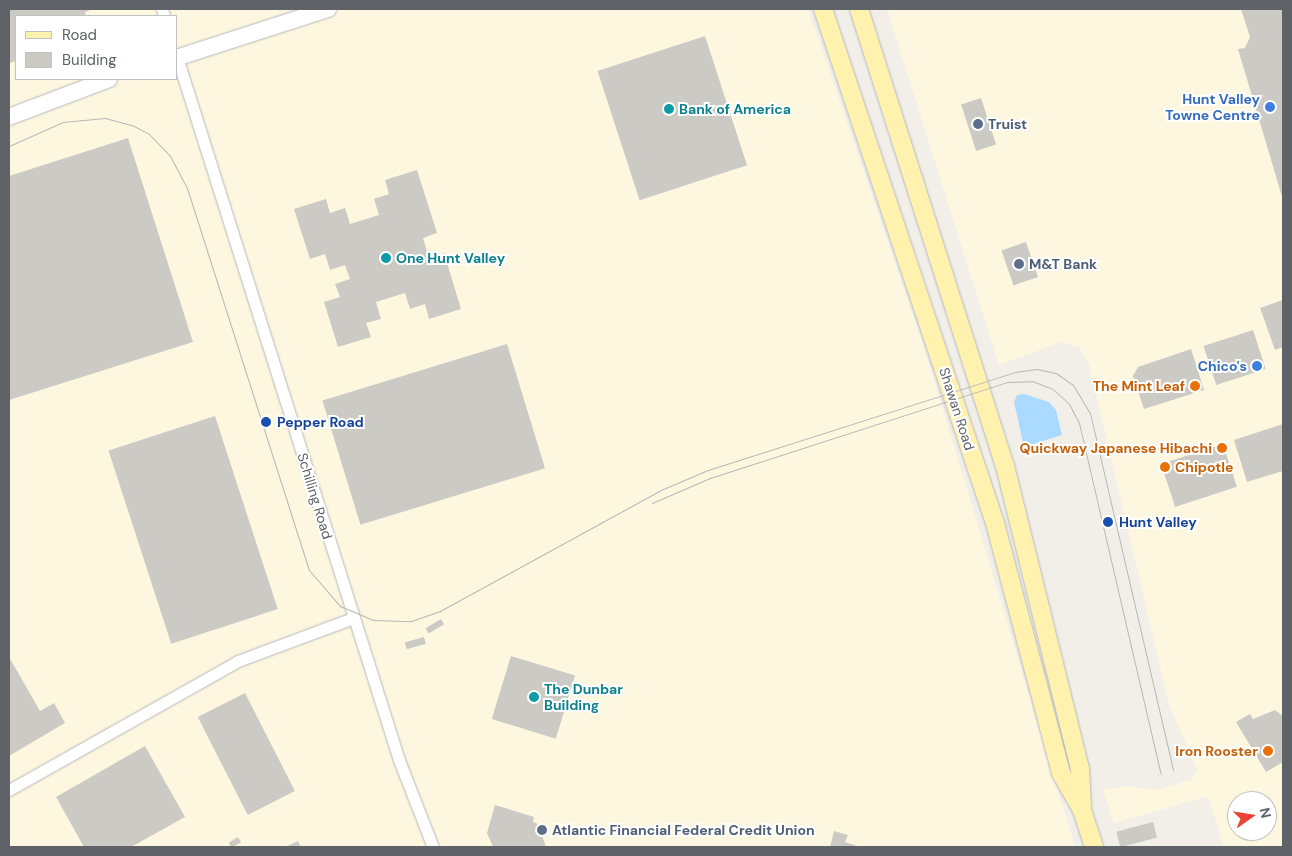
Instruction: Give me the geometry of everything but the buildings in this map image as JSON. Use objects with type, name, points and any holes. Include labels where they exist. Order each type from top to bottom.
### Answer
[{"type":"main road","points":[[178,56],[328,9]]},
{"type":"main road","name":"Shawan Road","points":[[823,9],[1010,578],[1062,773],[1082,810],[1094,847]]},
{"type":"main road","name":"Shawan Road","points":[[859,9],[981,383],[1032,574],[1080,768],[1082,810]]},
{"type":"main road","points":[[9,117],[105,80]]},
{"type":"main road","points":[[1010,578],[1032,574]]},
{"type":"street","name":"Schilling Road","points":[[178,59],[353,618],[408,787],[433,847]]},
{"type":"street","points":[[9,790],[238,662],[353,618]]},
{"type":"shaded area","points":[[9,9],[808,9],[923,344],[1075,847],[9,847]]},
{"type":"shaded area","points":[[887,9],[1283,9],[1283,847],[1224,847],[1208,796],[1114,823],[1103,790],[1128,786],[1157,790],[1191,780],[1198,771],[1169,704],[1089,364],[1079,347],[1062,342],[999,365]]},
{"type":"water","points":[[1024,394],[1049,402],[1056,410],[1062,435],[1024,447],[1014,402],[1017,395]]},
{"type":"tram line","points":[[9,146],[63,122],[105,118],[132,125],[149,134],[170,156],[187,188],[309,570],[340,606],[373,620],[411,621],[440,611],[661,490],[708,470],[1015,372],[1037,369],[1056,373],[1073,385],[1090,413],[1173,771]]},
{"type":"tram line","points":[[652,503],[710,478],[1007,382],[1032,381],[1053,389],[1069,404],[1079,423],[1161,774]]},
{"type":"place","name":"Hunt Valley Towne Centre","points":[[1270,107]]},
{"type":"place","name":"Bank of America","points":[[669,109]]},
{"type":"place","name":"Truist","points":[[978,124]]},
{"type":"place","name":"One Hunt Valley","points":[[386,258]]},
{"type":"place","name":"M&T Bank","points":[[1019,264]]},
{"type":"place","name":"Chico's","points":[[1257,366]]},
{"type":"place","name":"The Mint Leaf","points":[[1195,386]]},
{"type":"place","name":"Pepper Road","points":[[266,422]]},
{"type":"place","name":"Quickway Japanese Hibachi","points":[[1222,448]]},
{"type":"place","name":"Chipotle","points":[[1165,467]]},
{"type":"place","name":"Hunt Valley","points":[[1108,522]]},
{"type":"place","name":"The Dunbar Building","points":[[534,697]]},
{"type":"place","name":"Iron Rooster","points":[[1268,751]]},
{"type":"place","name":"Atlantic Financial Federal Credit Union","points":[[542,830]]}]
